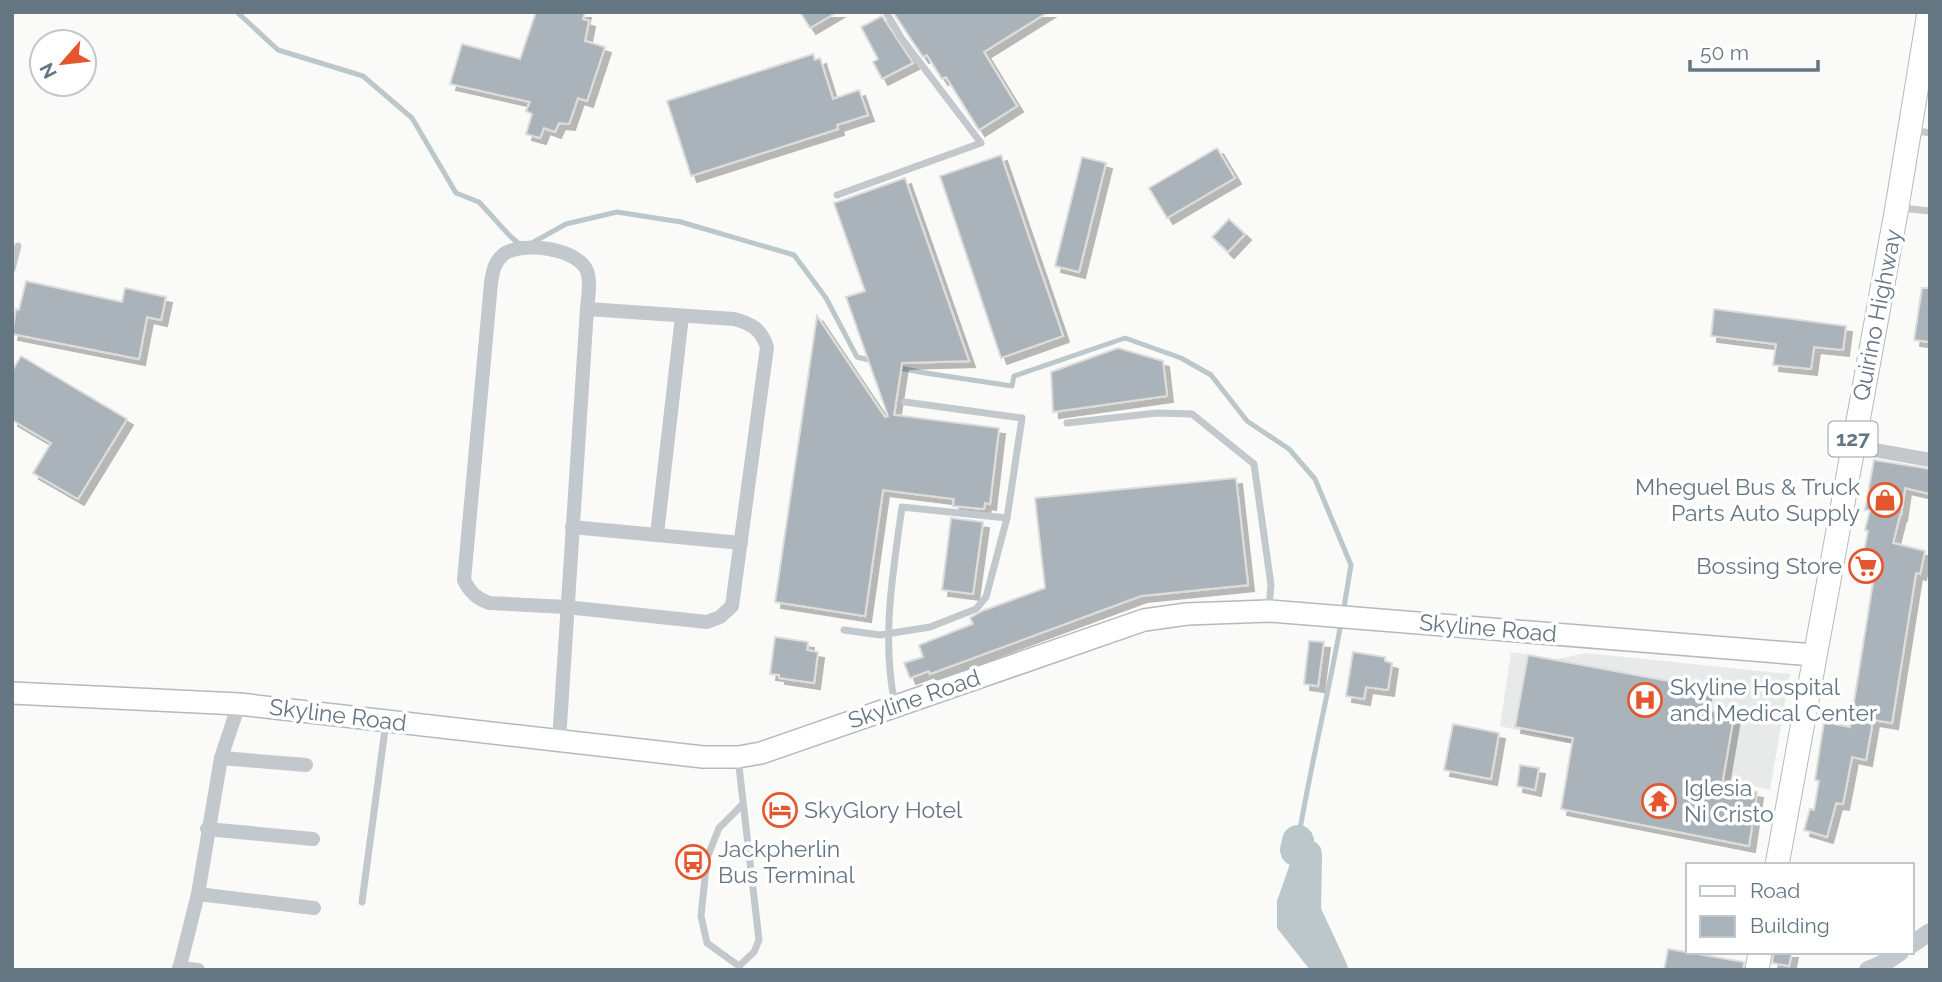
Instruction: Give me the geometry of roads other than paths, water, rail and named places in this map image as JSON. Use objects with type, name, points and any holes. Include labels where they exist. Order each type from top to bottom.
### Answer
[{"type":"main road","name":"Quirino Highway","points":[[1777,863],[1897,207],[1920,132],[1929,12]]},
{"type":"main road","name":"Skyline Road","points":[[12,693],[239,704],[703,757],[738,757],[761,753],[1144,620],[1187,614],[1269,611],[1814,655]]},
{"type":"street","points":[[559,741],[566,607],[587,309],[588,272],[579,259],[562,251],[517,248],[504,254],[494,264],[464,580],[477,599],[489,603],[566,607],[707,622],[720,617],[732,606],[767,347],[762,333],[751,324],[734,319],[587,309]]},
{"type":"street","points":[[657,534],[682,316]]},
{"type":"street","points":[[1852,446],[1930,460]]},
{"type":"street","points":[[572,527],[741,543]]},
{"type":"street","points":[[198,970],[179,969],[198,894],[221,758],[239,704]]},
{"type":"street","points":[[221,758],[306,765]]},
{"type":"street","points":[[207,830],[313,839]]},
{"type":"street","points":[[198,894],[314,908]]},
{"type":"street","points":[[1914,943],[1930,932]]},
{"type":"street","points":[[1868,970],[1897,954]]},
{"type":"lane","points":[[837,195],[981,143],[902,39],[886,12]]},
{"type":"lane","points":[[1897,207],[1930,211]]},
{"type":"lane","points":[[12,269],[18,246]]},
{"type":"lane","points":[[844,630],[880,635],[930,627],[976,609],[986,597],[1007,518],[1021,418],[905,402]]},
{"type":"lane","points":[[1067,423],[1157,413],[1192,414],[1254,464],[1271,585],[1269,611]]},
{"type":"lane","points":[[895,705],[890,682],[889,634],[893,570],[902,507],[1007,518]]},
{"type":"lane","points":[[362,902],[386,721]]},
{"type":"lane","points":[[738,757],[759,940],[754,952],[739,968],[707,943],[701,916],[707,858],[719,828],[742,805]]},
{"type":"waterway","points":[[237,12],[278,50],[363,76],[412,118],[456,193],[479,202],[510,236],[523,244]]},
{"type":"waterway","points":[[532,243],[566,224],[617,212],[681,222],[794,255],[826,298],[857,357],[873,361]]},
{"type":"waterway","points":[[896,367],[1012,386],[1014,376],[1125,338],[1181,358],[1211,375],[1247,421],[1289,449],[1315,479],[1351,565],[1343,613]]},
{"type":"waterway","points":[[1298,841],[1341,623]]},
{"type":"waterway","points":[[1298,841],[1296,850],[1306,855],[1305,912],[1332,970]]},
{"type":"place","name":"Mheguel Bus & Truck Parts Auto Supply","points":[[1885,500]]},
{"type":"place","name":"Bossing Store","points":[[1866,566]]},
{"type":"place","name":"Skyline Hospital and Medical Center","points":[[1645,700]]},
{"type":"place","name":"Iglesia Ni Cristo","points":[[1659,801]]},
{"type":"place","name":"SkyGlory Hotel","points":[[780,810]]},
{"type":"place","name":"Jackpherlin Bus Terminal","points":[[693,862]]}]
